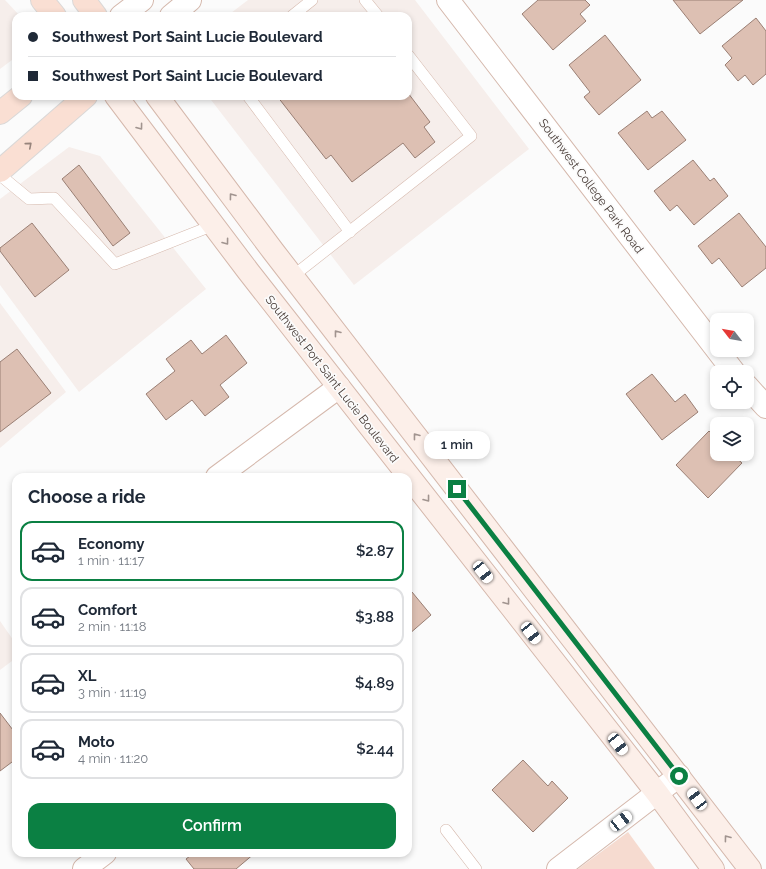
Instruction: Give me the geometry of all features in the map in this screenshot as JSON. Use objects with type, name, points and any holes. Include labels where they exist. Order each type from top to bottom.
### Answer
[{"type":"main road","points":[[42,0],[52,12]]},
{"type":"main road","points":[[84,0],[93,12]]},
{"type":"main road","points":[[0,113],[16,100]]},
{"type":"main road","points":[[0,171],[81,100]]},
{"type":"main road","name":"Southwest Port Saint Lucie Boulevard","points":[[119,100],[253,277],[406,473]]},
{"type":"main road","points":[[160,100],[293,276],[750,869]]},
{"type":"main road","name":"Southwest Port Saint Lucie Boulevard","points":[[412,480],[657,793],[713,869]]},
{"type":"street","points":[[126,12],[142,0]]},
{"type":"street","points":[[176,12],[190,0]]},
{"type":"street","name":"Southwest College Park Road","points":[[448,0],[729,365]]},
{"type":"street","points":[[222,473],[339,387]]},
{"type":"street","points":[[754,394],[766,407]]},
{"type":"street","points":[[558,869],[679,776]]},
{"type":"street","points":[[84,869],[100,857]]},
{"type":"lane","points":[[297,12],[312,0]]},
{"type":"lane","points":[[365,0],[375,12]]},
{"type":"lane","points":[[293,276],[471,136],[412,60]]},
{"type":"lane","points":[[251,100],[350,232]]},
{"type":"lane","points":[[0,175],[29,199],[54,198],[114,264],[214,225]]},
{"type":"lane","points":[[446,830],[476,869]]},
{"type":"shaded area","points":[[0,0],[5,0],[16,12],[12,12],[12,60],[0,69]]},
{"type":"shaded area","points":[[248,0],[415,0],[529,149],[354,285],[211,100],[412,100],[412,12],[232,12]]},
{"type":"shaded area","points":[[69,147],[100,156],[206,289],[79,392],[0,285],[0,199]]},
{"type":"shaded area","points":[[0,303],[66,392],[0,448]]},
{"type":"shaded area","points":[[0,621],[12,638],[12,661],[0,670]]},
{"type":"shaded area","points":[[628,832],[655,869],[578,869]]},
{"type":"building","points":[[538,0],[585,0],[590,5],[580,14],[586,21],[553,50],[522,14]]},
{"type":"building","points":[[673,0],[743,0],[700,34]]},
{"type":"building","points":[[756,18],[766,31],[766,74],[753,85],[745,75],[738,81],[725,65],[732,58],[722,46]]},
{"type":"building","points":[[605,35],[641,80],[599,115],[584,97],[590,92],[569,65]]},
{"type":"building","points":[[412,98],[430,122],[424,127],[435,142],[415,158],[403,143],[352,182],[331,155],[326,159],[280,100],[412,100]]},
{"type":"building","points":[[647,111],[652,118],[662,111],[686,140],[648,170],[618,133]]},
{"type":"building","points":[[693,160],[710,181],[714,178],[728,196],[694,225],[677,205],[670,211],[654,191]]},
{"type":"building","points":[[79,165],[130,233],[113,246],[62,179]]},
{"type":"building","points":[[739,213],[766,247],[766,268],[742,287],[719,258],[712,264],[698,246]]},
{"type":"building","points":[[32,223],[69,270],[35,297],[0,251],[0,248]]},
{"type":"building","points":[[226,335],[247,363],[220,385],[229,397],[205,416],[192,400],[166,420],[146,394],[175,371],[166,359],[191,340],[202,354]]},
{"type":"building","points":[[17,349],[51,393],[0,432],[0,362]]},
{"type":"building","points":[[652,374],[675,402],[685,394],[698,412],[662,440],[626,394]]},
{"type":"building","points":[[709,431],[710,461],[740,461],[742,463],[708,498],[676,465]]},
{"type":"building","points":[[412,592],[431,615],[412,632]]},
{"type":"building","points":[[0,713],[12,729],[12,762],[0,771]]},
{"type":"building","points":[[523,760],[548,786],[552,781],[568,798],[533,832],[492,790]]},
{"type":"building","points":[[189,857],[250,857],[236,869],[194,869],[186,859]]},
{"type":"route","points":[[457,489],[679,776]]}]
